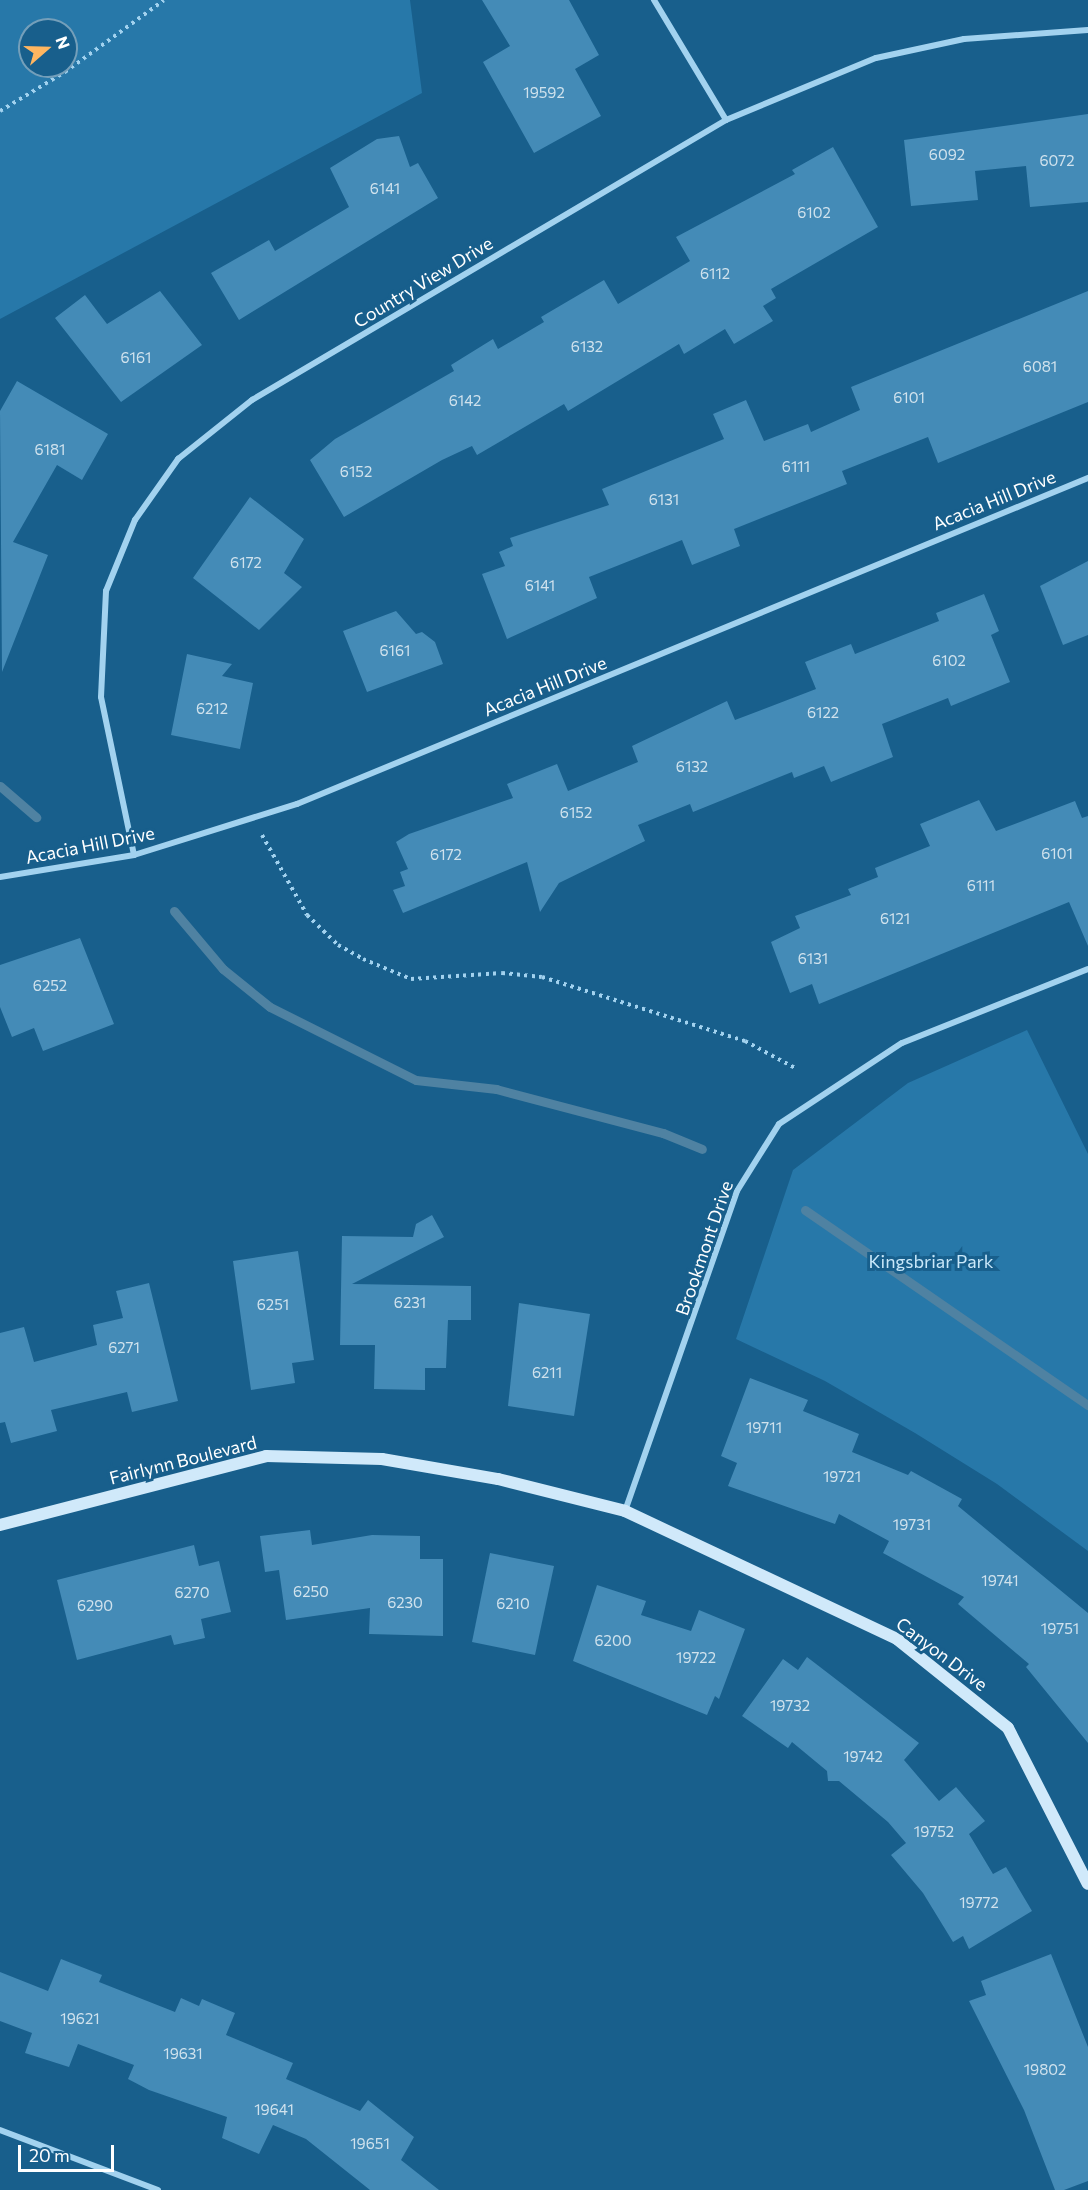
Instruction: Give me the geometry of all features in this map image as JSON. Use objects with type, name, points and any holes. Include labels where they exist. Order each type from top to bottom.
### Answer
[{"type":"street","points":[[654,0],[726,120]]},
{"type":"street","name":"Country View Drive","points":[[134,855],[101,697],[106,591],[135,520],[178,459],[252,400],[726,120],[876,58],[964,39],[1088,30]]},
{"type":"street","name":"Acacia Hill Drive","points":[[0,877],[134,855],[255,817],[1088,478]]},
{"type":"street","name":"Brookmont Drive","points":[[625,1511],[736,1191],[779,1124],[902,1043],[1088,969]]},
{"type":"street","name":"Fairlynn Boulevard","points":[[0,1525],[266,1456],[382,1459],[498,1479],[625,1511]]},
{"type":"street","name":"Canyon Drive","points":[[625,1511],[897,1639],[999,1720],[1008,1728],[1088,1884]]},
{"type":"street","points":[[0,2130],[158,2190]]},
{"type":"path","points":[[0,111],[65,72],[164,0]]},
{"type":"path","points":[[255,817],[281,878],[307,915],[338,945],[363,959],[411,979],[502,973],[542,977],[745,1041],[795,1068]]},
{"type":"green space","points":[[0,0],[410,0],[422,93],[0,319]]},
{"type":"green space","name":"Kingsbriar Park","points":[[1027,1030],[1088,1154],[1088,1551],[997,1484],[915,1433],[825,1381],[736,1339],[793,1170],[908,1083]]},
{"type":"building","points":[[482,0],[569,0],[599,55],[575,69],[601,116],[534,153],[483,62],[510,46]]},
{"type":"building","points":[[1088,114],[1088,202],[1030,207],[1026,166],[975,171],[978,200],[911,206],[904,140]]},
{"type":"building","points":[[399,136],[410,167],[418,163],[438,198],[239,320],[211,273],[269,240],[275,251],[349,207],[330,168],[377,139]]},
{"type":"building","points":[[833,147],[878,227],[771,289],[776,298],[763,306],[773,321],[734,344],[725,329],[684,354],[679,344],[568,411],[564,404],[477,455],[472,446],[442,460],[344,517],[310,460],[335,439],[454,371],[451,365],[493,339],[498,349],[544,322],[541,317],[604,280],[618,304],[690,261],[676,237],[795,174],[792,170]]},
{"type":"building","points":[[160,291],[202,345],[121,402],[55,318],[85,295],[107,324]]},
{"type":"building","points":[[1088,291],[1088,402],[938,463],[928,437],[842,471],[847,484],[734,529],[740,546],[692,565],[682,540],[589,577],[597,598],[507,639],[482,574],[505,566],[499,552],[513,546],[510,538],[609,505],[602,489],[724,439],[713,414],[746,400],[764,441],[808,424],[811,432],[860,410],[851,387]]},
{"type":"building","points":[[17,381],[108,434],[82,480],[57,465],[13,542],[48,555],[2,672],[0,411]]},
{"type":"building","points":[[250,497],[304,539],[284,573],[302,587],[259,630],[193,578]]},
{"type":"building","points":[[1088,561],[1088,635],[1063,645],[1040,586]]},
{"type":"building","points":[[984,594],[999,631],[991,635],[1010,682],[951,706],[948,698],[882,724],[893,757],[831,782],[824,766],[794,778],[792,772],[693,812],[690,804],[638,825],[645,841],[559,883],[540,912],[527,862],[403,913],[393,890],[405,886],[400,872],[408,869],[396,842],[409,834],[513,798],[507,784],[557,764],[568,791],[638,762],[632,746],[727,701],[735,720],[816,689],[805,662],[851,644],[855,654],[939,621],[936,613]]},
{"type":"building","points":[[396,611],[416,634],[422,632],[435,642],[443,664],[367,692],[343,631]]},
{"type":"building","points":[[187,654],[232,664],[222,676],[253,683],[240,749],[171,735]]},
{"type":"building","points":[[979,800],[996,831],[1075,801],[1082,818],[1088,816],[1088,946],[1069,902],[819,1004],[812,984],[790,993],[771,942],[800,928],[795,916],[851,895],[848,889],[878,877],[875,868],[930,846],[920,824]]},
{"type":"building","points":[[80,938],[114,1024],[43,1051],[34,1028],[12,1037],[0,1007],[0,965]]},
{"type":"building","points":[[432,1215],[444,1237],[352,1284],[471,1286],[471,1320],[448,1320],[446,1368],[425,1368],[425,1390],[374,1389],[375,1345],[340,1345],[342,1236],[413,1237],[416,1224]]},
{"type":"building","points":[[298,1251],[314,1360],[292,1363],[295,1383],[251,1390],[233,1261]]},
{"type":"building","points":[[149,1283],[178,1401],[132,1412],[127,1392],[51,1410],[57,1431],[11,1443],[5,1422],[0,1423],[0,1333],[24,1327],[34,1362],[97,1345],[93,1325],[123,1318],[116,1291]]},
{"type":"building","points":[[519,1303],[590,1314],[574,1416],[508,1406]]},
{"type":"building","points":[[750,1378],[808,1400],[803,1411],[859,1434],[852,1452],[908,1475],[911,1471],[962,1499],[958,1506],[1088,1613],[1088,1743],[1026,1667],[1029,1664],[958,1604],[964,1597],[883,1553],[889,1541],[839,1514],[835,1524],[728,1486],[737,1463],[721,1456]]},
{"type":"building","points":[[310,1530],[312,1545],[372,1535],[420,1536],[420,1559],[443,1559],[443,1636],[369,1634],[370,1608],[286,1620],[279,1570],[265,1572],[260,1536]]},
{"type":"building","points":[[194,1545],[199,1566],[219,1561],[231,1612],[201,1619],[205,1638],[174,1645],[171,1635],[77,1660],[57,1580]]},
{"type":"building","points":[[490,1553],[554,1566],[535,1655],[472,1642]]},
{"type":"building","points":[[597,1585],[646,1601],[641,1615],[691,1631],[699,1610],[745,1629],[719,1699],[715,1696],[707,1715],[573,1661]]},
{"type":"building","points":[[807,1657],[919,1743],[904,1760],[939,1801],[956,1787],[985,1821],[969,1834],[993,1874],[1006,1867],[1032,1911],[969,1949],[963,1936],[953,1942],[923,1893],[891,1855],[906,1843],[888,1822],[839,1781],[828,1781],[827,1771],[792,1742],[788,1748],[742,1716],[783,1659],[798,1670]]},
{"type":"building","points":[[1051,1954],[1088,2047],[1088,2181],[1064,2190],[1055,2190],[1024,2110],[969,2001],[986,1995],[981,1981]]},
{"type":"building","points":[[61,1959],[102,1975],[99,1982],[175,2012],[181,1998],[199,2006],[202,1999],[235,2013],[226,2035],[293,2063],[286,2079],[360,2111],[368,2100],[414,2137],[401,2160],[439,2190],[370,2190],[306,2139],[273,2125],[259,2154],[222,2138],[227,2117],[149,2090],[128,2079],[134,2065],[78,2044],[69,2067],[25,2053],[32,2033],[0,2021],[0,1972],[48,1991]]},
{"type":"waterway","points":[[0,786],[36,817]]},
{"type":"waterway","points":[[174,911],[223,969],[270,1007],[416,1080],[496,1089],[663,1133],[702,1149]]},
{"type":"waterway","points":[[805,1210],[1088,1405]]}]
